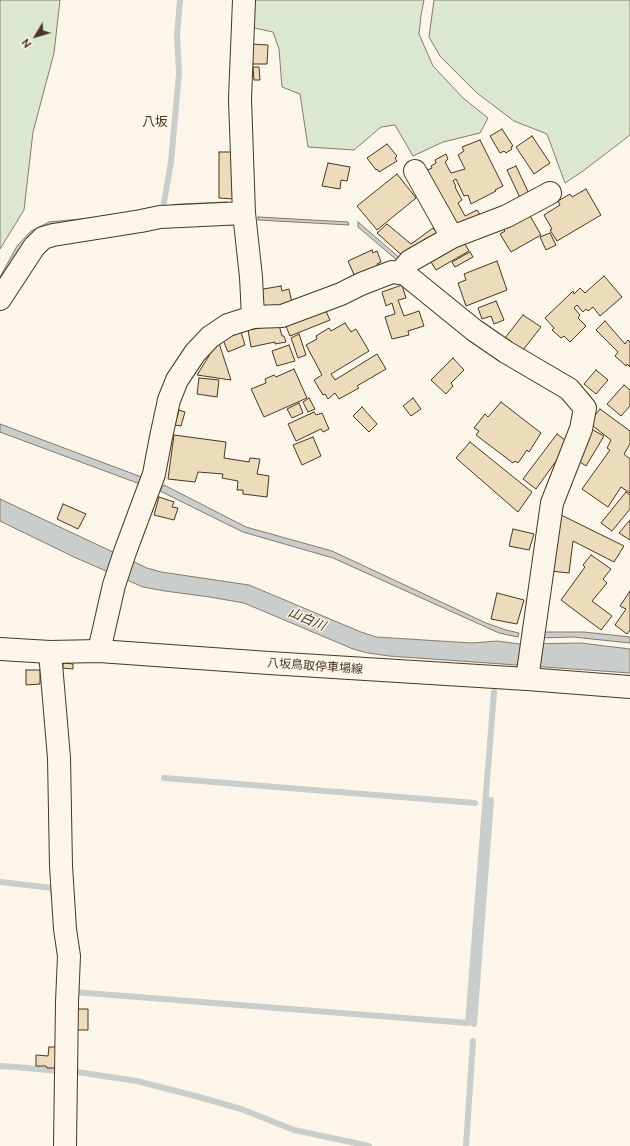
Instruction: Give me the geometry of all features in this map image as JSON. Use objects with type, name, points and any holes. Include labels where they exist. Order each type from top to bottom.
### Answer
[{"type":"street","points":[[244,0],[240,99],[244,213],[251,277],[253,316]]},
{"type":"street","points":[[415,171],[452,237]]},
{"type":"street","points":[[400,273],[410,261],[452,237],[507,216],[550,193]]},
{"type":"street","points":[[0,298],[34,247],[44,238],[53,235],[141,222],[160,217],[244,213]]},
{"type":"street","points":[[99,651],[114,585],[154,474],[169,400],[177,380],[195,353],[210,337],[228,325],[253,316],[282,316],[341,294],[361,284],[392,272],[405,274],[419,287],[480,334],[506,352],[569,389],[585,408],[582,429],[552,502],[527,679]]},
{"type":"street","name":"八坂鳥取停車場線","points":[[0,649],[50,652],[99,651],[630,687]]},
{"type":"street","points":[[50,652],[59,758],[61,866],[65,929],[69,956],[65,1146]]},
{"type":"green space","points":[[0,0],[60,0],[54,53],[33,132],[24,210],[0,249]]},
{"type":"green space","points":[[251,0],[424,0],[419,34],[433,66],[463,98],[488,118],[480,133],[443,142],[413,156],[395,125],[381,127],[354,150],[308,147],[300,94],[282,87],[279,49],[273,32],[250,27]]},
{"type":"green space","points":[[434,0],[630,0],[630,135],[565,183],[547,134],[514,121],[477,93],[440,56],[429,37]]},
{"type":"water","points":[[227,202],[228,206],[33,234],[18,251],[0,285],[0,277],[17,246],[31,231],[49,222],[127,214],[155,207],[180,204]]},
{"type":"water","points":[[258,217],[348,222],[349,225],[258,220]]},
{"type":"water","points":[[358,222],[401,259],[398,261],[358,227]]},
{"type":"water","points":[[0,424],[144,478],[140,484],[0,432]]},
{"type":"water","points":[[164,485],[246,527],[332,551],[486,623],[519,633],[518,637],[499,633],[333,558],[243,532],[160,491]]},
{"type":"water","name":"山白川","points":[[0,499],[147,568],[161,572],[249,585],[376,637],[472,643],[497,641],[520,644],[581,643],[630,649],[630,673],[389,656],[353,649],[244,603],[143,587],[74,557],[0,521]]},
{"type":"water","points":[[537,632],[584,632],[630,637],[630,643],[573,637],[538,638]]},
{"type":"building","points":[[250,44],[268,45],[267,64],[249,64]]},
{"type":"building","points":[[253,67],[259,67],[260,80],[254,80]]},
{"type":"building","points":[[502,129],[513,146],[511,147],[512,149],[506,153],[504,151],[500,153],[490,136]]},
{"type":"building","points":[[532,136],[550,163],[534,174],[516,147]]},
{"type":"building","points":[[480,140],[503,186],[471,204],[468,195],[464,196],[456,179],[453,181],[462,200],[458,203],[465,216],[477,210],[482,218],[453,230],[423,172],[432,168],[431,166],[436,163],[435,160],[446,154],[448,159],[445,162],[451,173],[465,169],[458,155],[464,151],[462,147]]},
{"type":"building","points":[[387,144],[397,156],[395,158],[397,161],[379,172],[367,158]]},
{"type":"building","points":[[219,152],[234,152],[234,199],[219,198]]},
{"type":"building","points":[[328,163],[350,167],[347,181],[341,180],[340,189],[322,186]]},
{"type":"building","points":[[516,166],[531,198],[522,202],[507,170]]},
{"type":"building","points":[[397,174],[416,198],[377,230],[357,206]]},
{"type":"building","points":[[586,189],[601,215],[557,241],[550,230],[552,229],[544,215],[560,205],[558,201],[570,194],[572,197]]},
{"type":"building","points":[[529,214],[541,235],[511,252],[500,234],[505,231],[503,229]]},
{"type":"building","points":[[387,224],[411,244],[433,228],[440,237],[405,258],[377,233]]},
{"type":"building","points":[[550,233],[556,245],[546,250],[540,237]]},
{"type":"building","points":[[461,237],[469,251],[436,270],[428,257]]},
{"type":"building","points":[[372,250],[373,253],[377,251],[381,262],[377,264],[378,266],[355,277],[348,261]]},
{"type":"building","points":[[470,252],[473,257],[455,267],[452,262]]},
{"type":"building","points":[[497,261],[507,290],[466,306],[458,283],[466,280],[464,274]]},
{"type":"building","points":[[604,276],[622,297],[600,316],[593,307],[588,311],[586,309],[583,312],[577,305],[574,308],[580,315],[578,318],[586,326],[570,342],[564,336],[561,338],[552,330],[554,328],[545,318],[573,291],[574,294],[580,288],[585,293]]},
{"type":"building","points":[[402,285],[406,298],[398,300],[404,316],[419,311],[424,326],[408,331],[409,335],[392,339],[385,317],[395,314],[392,303],[386,306],[382,292]]},
{"type":"building","points":[[281,286],[282,291],[289,289],[292,303],[261,309],[258,290]]},
{"type":"building","points":[[496,301],[504,320],[494,324],[491,316],[482,319],[478,308]]},
{"type":"building","points":[[325,309],[330,320],[290,336],[285,324]]},
{"type":"building","points":[[523,315],[541,327],[523,350],[505,338]]},
{"type":"building","points":[[605,321],[625,344],[628,340],[630,342],[630,367],[627,364],[626,366],[615,356],[618,352],[596,330]]},
{"type":"building","points":[[345,323],[351,332],[356,329],[369,351],[331,374],[335,380],[377,354],[386,369],[357,386],[359,388],[339,399],[335,393],[328,399],[325,394],[323,395],[314,380],[322,375],[306,345],[317,339],[316,336],[329,328],[331,331]]},
{"type":"building","points":[[279,325],[282,336],[284,336],[286,342],[275,344],[275,342],[251,347],[248,330]]},
{"type":"building","points":[[241,332],[245,345],[228,352],[223,340]]},
{"type":"building","points":[[299,334],[306,355],[298,358],[291,338]]},
{"type":"building","points":[[217,343],[219,343],[231,380],[197,375]]},
{"type":"building","points":[[289,345],[295,361],[277,366],[272,351]]},
{"type":"building","points":[[453,358],[464,370],[451,383],[453,386],[446,394],[431,380]]},
{"type":"building","points":[[294,369],[307,398],[264,417],[251,389],[266,383],[265,379],[274,375],[276,377]]},
{"type":"building","points":[[596,370],[608,380],[596,394],[584,384]]},
{"type":"building","points":[[199,378],[219,380],[217,397],[197,394]]},
{"type":"building","points":[[624,385],[630,390],[630,406],[621,416],[607,404]]},
{"type":"building","points":[[309,398],[315,409],[308,412],[303,402]]},
{"type":"building","points":[[413,398],[421,409],[411,416],[403,406]]},
{"type":"building","points":[[501,402],[541,433],[529,452],[527,450],[518,463],[515,461],[513,463],[476,435],[479,431],[474,428],[485,414],[488,417]]},
{"type":"building","points":[[299,403],[303,413],[292,418],[287,409]]},
{"type":"building","points":[[362,407],[377,424],[369,432],[353,416]]},
{"type":"building","points":[[600,409],[630,431],[630,444],[624,454],[630,459],[630,493],[621,487],[608,507],[582,489],[610,450],[607,448],[611,440],[589,423]]},
{"type":"building","points":[[179,410],[185,412],[181,426],[175,425]]},
{"type":"building","points":[[314,412],[316,415],[322,413],[329,429],[323,432],[321,429],[296,441],[288,424]]},
{"type":"building","points":[[591,429],[604,436],[586,466],[574,458]]},
{"type":"building","points":[[557,434],[569,443],[536,489],[523,479]]},
{"type":"building","points":[[174,435],[226,442],[224,458],[249,462],[250,458],[260,459],[257,474],[269,476],[267,497],[243,494],[243,490],[237,490],[238,481],[222,478],[223,474],[198,472],[195,482],[168,479]]},
{"type":"building","points":[[313,437],[321,456],[302,465],[293,445]]},
{"type":"building","points":[[470,442],[532,492],[518,512],[456,458]]},
{"type":"building","points":[[626,492],[630,495],[630,509],[612,531],[601,523]]},
{"type":"building","points":[[159,497],[174,502],[172,507],[178,508],[174,520],[154,515]]},
{"type":"building","points":[[63,504],[86,514],[78,529],[57,519]]},
{"type":"building","points":[[559,514],[624,546],[614,562],[573,541],[569,573],[550,571]]},
{"type":"building","points":[[630,520],[630,540],[619,533]]},
{"type":"building","points":[[513,529],[534,534],[529,550],[509,546]]},
{"type":"building","points":[[591,555],[611,569],[603,579],[607,583],[592,601],[612,616],[601,630],[561,600],[585,567],[583,565]]},
{"type":"building","points":[[630,591],[630,630],[627,634],[615,625],[626,609],[620,606]]},
{"type":"building","points":[[497,593],[524,600],[517,624],[491,619]]},
{"type":"building","points":[[63,663],[73,664],[73,669],[63,668]]},
{"type":"building","points":[[26,670],[40,670],[40,684],[26,685]]},
{"type":"building","points":[[77,1009],[88,1009],[88,1030],[76,1030]]},
{"type":"building","points":[[49,1047],[60,1047],[57,1068],[36,1066],[36,1055],[48,1056]]},
{"type":"waterway","points":[[163,208],[171,162],[179,73],[177,35],[180,0]]},
{"type":"waterway","points":[[74,992],[468,1023],[494,692]]},
{"type":"waterway","points":[[164,778],[475,803]]},
{"type":"waterway","points":[[474,1024],[491,800]]},
{"type":"waterway","points":[[0,882],[53,888],[53,893]]},
{"type":"waterway","points":[[466,1146],[473,1041]]},
{"type":"waterway","points":[[0,1066],[58,1071]]},
{"type":"waterway","points":[[77,1072],[137,1081],[241,1109],[294,1130],[369,1146]]},
{"type":"district","name":"八坂","points":[[155,122]]}]
